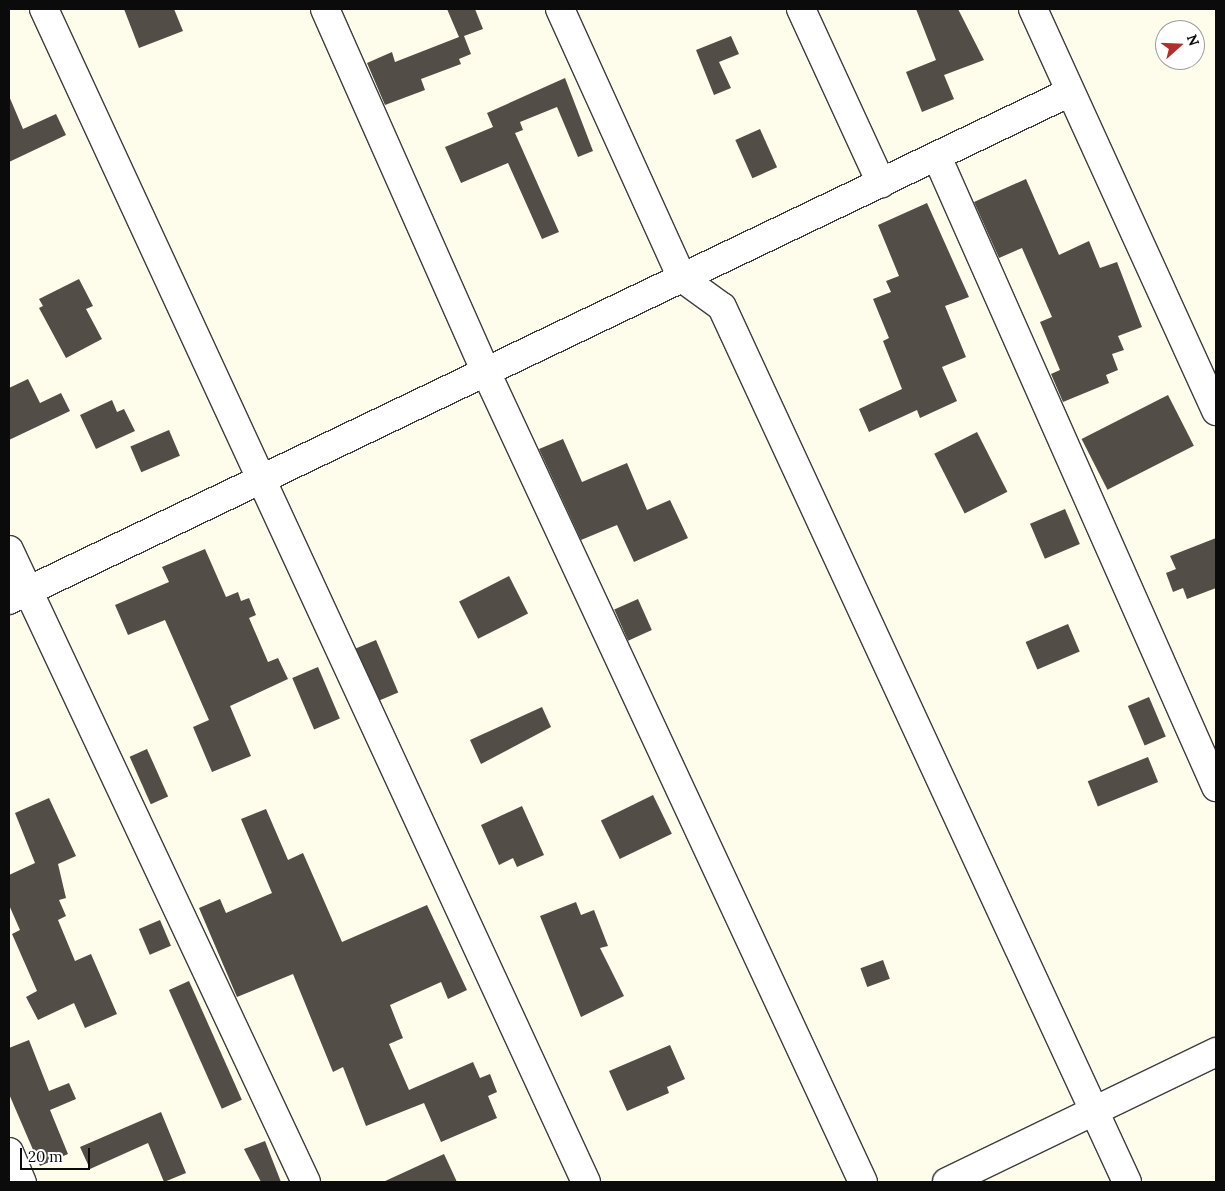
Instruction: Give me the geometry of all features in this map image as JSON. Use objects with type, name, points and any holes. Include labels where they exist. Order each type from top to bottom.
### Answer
[{"type":"street","points":[[44,9],[586,1182]]},
{"type":"street","points":[[324,9],[486,372],[863,1182]]},
{"type":"street","points":[[560,9],[682,278],[722,307],[1091,1112],[1127,1182]]},
{"type":"street","points":[[801,9],[881,183]]},
{"type":"street","points":[[1033,9],[1070,92],[1210,381],[1216,411]]},
{"type":"street","points":[[18,596],[881,183],[938,159],[1070,92]]},
{"type":"street","points":[[938,159],[1216,786]]},
{"type":"street","points":[[9,550],[18,596],[306,1182]]},
{"type":"street","points":[[947,1182],[1216,1052]]},
{"type":"street","points":[[9,1152],[22,1182]]},
{"type":"building","points":[[124,9],[174,9],[183,31],[139,48]]},
{"type":"building","points":[[447,9],[475,9],[483,29],[464,36],[471,54],[459,59],[461,64],[421,79],[425,90],[385,105],[367,63],[392,52],[395,62],[459,37]]},
{"type":"building","points":[[916,9],[958,9],[984,60],[944,75],[954,99],[922,112],[906,72],[936,60]]},
{"type":"building","points":[[731,36],[739,54],[719,62],[731,88],[714,95],[696,50]]},
{"type":"building","points":[[565,78],[593,151],[578,157],[557,107],[520,122],[523,130],[515,133],[559,232],[542,239],[508,163],[461,183],[445,147],[493,127],[487,113]]},
{"type":"building","points":[[9,96],[23,129],[56,114],[66,135],[9,162]]},
{"type":"building","points":[[760,129],[777,167],[752,178],[735,140]]},
{"type":"building","points":[[1026,179],[1059,255],[1089,241],[1100,268],[1117,262],[1142,327],[1118,336],[1124,350],[1112,354],[1118,370],[1106,375],[1109,383],[1063,402],[1051,374],[1060,370],[1040,322],[1052,317],[1022,248],[999,258],[974,202]]},
{"type":"building","points":[[927,203],[969,297],[945,306],[966,357],[942,367],[957,401],[920,418],[917,410],[869,432],[859,409],[902,389],[883,341],[889,338],[873,299],[891,292],[886,281],[899,276],[878,225]]},
{"type":"building","points":[[79,279],[93,306],[86,309],[102,339],[66,358],[39,308],[43,306],[39,299]]},
{"type":"building","points":[[28,379],[40,403],[61,393],[70,411],[9,440],[9,388]]},
{"type":"building","points":[[1168,395],[1194,446],[1107,490],[1082,439]]},
{"type":"building","points":[[112,400],[117,412],[124,409],[135,431],[96,449],[80,415]]},
{"type":"building","points":[[169,430],[180,456],[141,472],[130,446]]},
{"type":"building","points":[[977,432],[1007,492],[965,513],[934,454]]},
{"type":"building","points":[[563,439],[582,482],[627,463],[647,510],[670,500],[688,538],[634,562],[617,525],[581,540],[539,449]]},
{"type":"building","points":[[1065,509],[1080,544],[1045,559],[1030,524]]},
{"type":"building","points":[[1216,538],[1216,588],[1187,599],[1183,588],[1173,592],[1166,573],[1176,569],[1170,556]]},
{"type":"building","points":[[205,549],[226,597],[238,592],[241,601],[249,598],[256,615],[249,618],[268,662],[278,658],[288,679],[230,706],[251,756],[212,772],[193,727],[209,720],[165,620],[128,635],[115,605],[169,582],[162,567]]},
{"type":"building","points":[[509,576],[528,613],[478,639],[459,601]]},
{"type":"building","points":[[638,599],[652,630],[628,641],[614,610]]},
{"type":"building","points":[[1068,624],[1080,652],[1037,670],[1026,642]]},
{"type":"building","points":[[376,640],[398,692],[378,701],[356,649]]},
{"type":"building","points":[[318,667],[340,719],[314,729],[292,678]]},
{"type":"building","points":[[1149,697],[1166,737],[1145,746],[1128,706]]},
{"type":"building","points":[[542,707],[551,727],[481,764],[470,740]]},
{"type":"building","points":[[147,749],[168,797],[151,804],[130,757]]},
{"type":"building","points":[[1148,757],[1158,782],[1098,806],[1088,781]]},
{"type":"building","points":[[653,795],[672,834],[620,859],[601,820]]},
{"type":"building","points":[[49,798],[76,856],[58,864],[66,898],[59,900],[66,916],[58,920],[75,961],[91,954],[117,1014],[85,1028],[74,1003],[38,1020],[26,997],[37,991],[12,934],[20,930],[9,905],[9,875],[35,863],[15,813]]},
{"type":"building","points":[[522,806],[544,855],[517,867],[513,858],[499,865],[481,825]]},
{"type":"building","points":[[266,809],[288,860],[303,853],[342,942],[427,905],[467,990],[448,999],[441,982],[390,1005],[403,1038],[389,1044],[409,1090],[473,1062],[480,1078],[490,1074],[497,1092],[488,1096],[497,1118],[441,1142],[424,1103],[366,1126],[343,1067],[333,1072],[293,974],[237,997],[199,908],[220,899],[226,913],[272,893],[241,819]]},
{"type":"building","points":[[576,902],[581,915],[594,910],[608,946],[600,948],[624,996],[581,1017],[540,916]]},
{"type":"building","points":[[160,920],[171,946],[150,955],[139,929]]},
{"type":"building","points":[[883,960],[890,979],[867,987],[860,968]]},
{"type":"building","points":[[189,981],[242,1100],[222,1109],[169,990]]},
{"type":"building","points":[[29,1040],[49,1091],[69,1083],[76,1099],[50,1110],[68,1154],[40,1166],[9,1094],[9,1048]]},
{"type":"building","points":[[670,1045],[685,1079],[667,1087],[669,1093],[627,1111],[609,1071]]},
{"type":"building","points":[[161,1112],[186,1173],[164,1182],[148,1143],[90,1169],[80,1147]]},
{"type":"building","points":[[265,1141],[281,1182],[261,1182],[244,1149]]},
{"type":"building","points":[[444,1154],[457,1182],[383,1182]]}]
